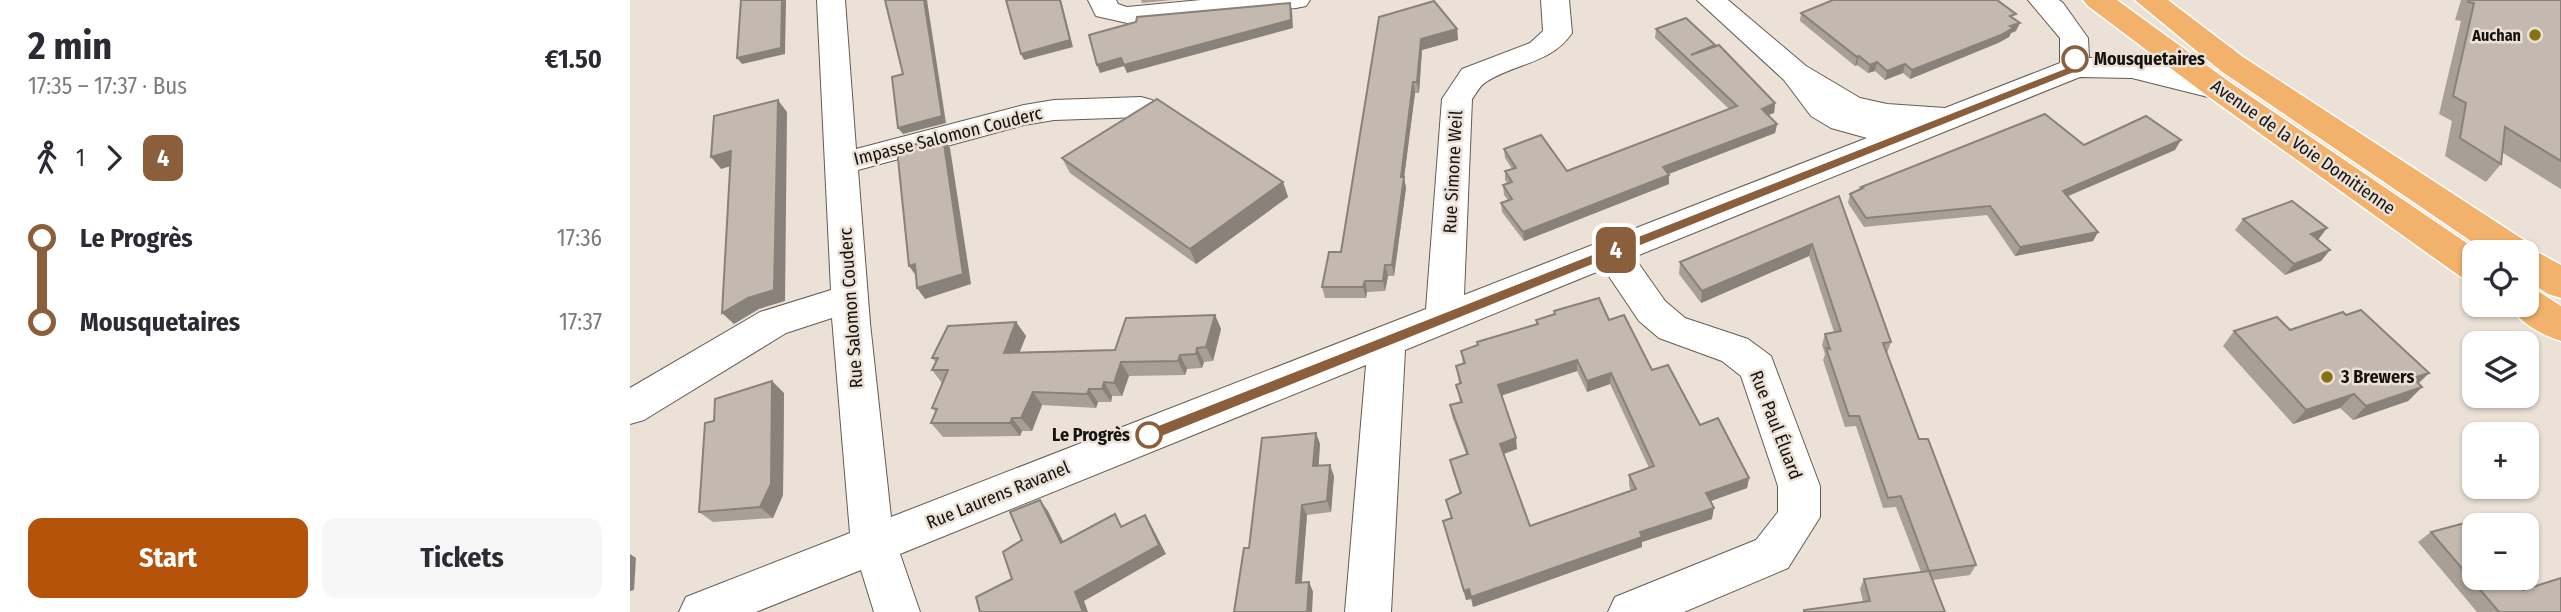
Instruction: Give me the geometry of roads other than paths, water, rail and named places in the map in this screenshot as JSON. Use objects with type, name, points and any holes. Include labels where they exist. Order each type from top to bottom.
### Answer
[{"type":"main road","name":"Avenue de la Voie Domitienne","points":[[2098,0],[2220,90],[2462,259]]},
{"type":"main road","name":"Avenue de la Voie Domitienne","points":[[2150,0],[2232,64],[2496,240]]},
{"type":"main road","points":[[2539,269],[2561,284]]},
{"type":"main road","points":[[2539,311],[2561,326]]},
{"type":"street","name":"Rue Salomon Couderc","points":[[831,0],[849,299],[870,527],[897,612]]},
{"type":"street","points":[[1102,0],[1106,9],[1127,15],[1296,0]]},
{"type":"street","name":"Rue Simone Weil","points":[[1444,318],[1457,99],[1473,76],[1540,49],[1558,33],[1555,0]]},
{"type":"street","points":[[1711,0],[1795,73],[1851,106],[1887,114],[1953,117]]},
{"type":"street","points":[[2042,0],[2053,9],[2074,38],[2075,68]]},
{"type":"street","name":"Rue Laurens Ravanel","points":[[702,612],[2075,68],[2108,65],[2142,68],[2220,90]]},
{"type":"street","points":[[1795,73],[1822,109],[1842,121],[1901,137]]},
{"type":"street","name":"Impasse Salomon Couderc","points":[[840,163],[1024,115],[1054,110],[1141,107]]},
{"type":"street","name":"Rue Paul Éluard","points":[[1611,252],[1652,311],[1672,328],[1735,350],[1756,367],[1799,486],[1799,517],[1772,554],[1631,612]]},
{"type":"street","points":[[630,408],[773,322],[849,299]]},
{"type":"street","points":[[1368,612],[1387,341]]},
{"type":"place","name":"Auchan","points":[[2535,35]]},
{"type":"place","name":"Mousquetaires","points":[[2075,59]]},
{"type":"place","name":"3 Brewers","points":[[2327,377]]},
{"type":"place","name":"Le Progrès","points":[[1149,435]]}]
